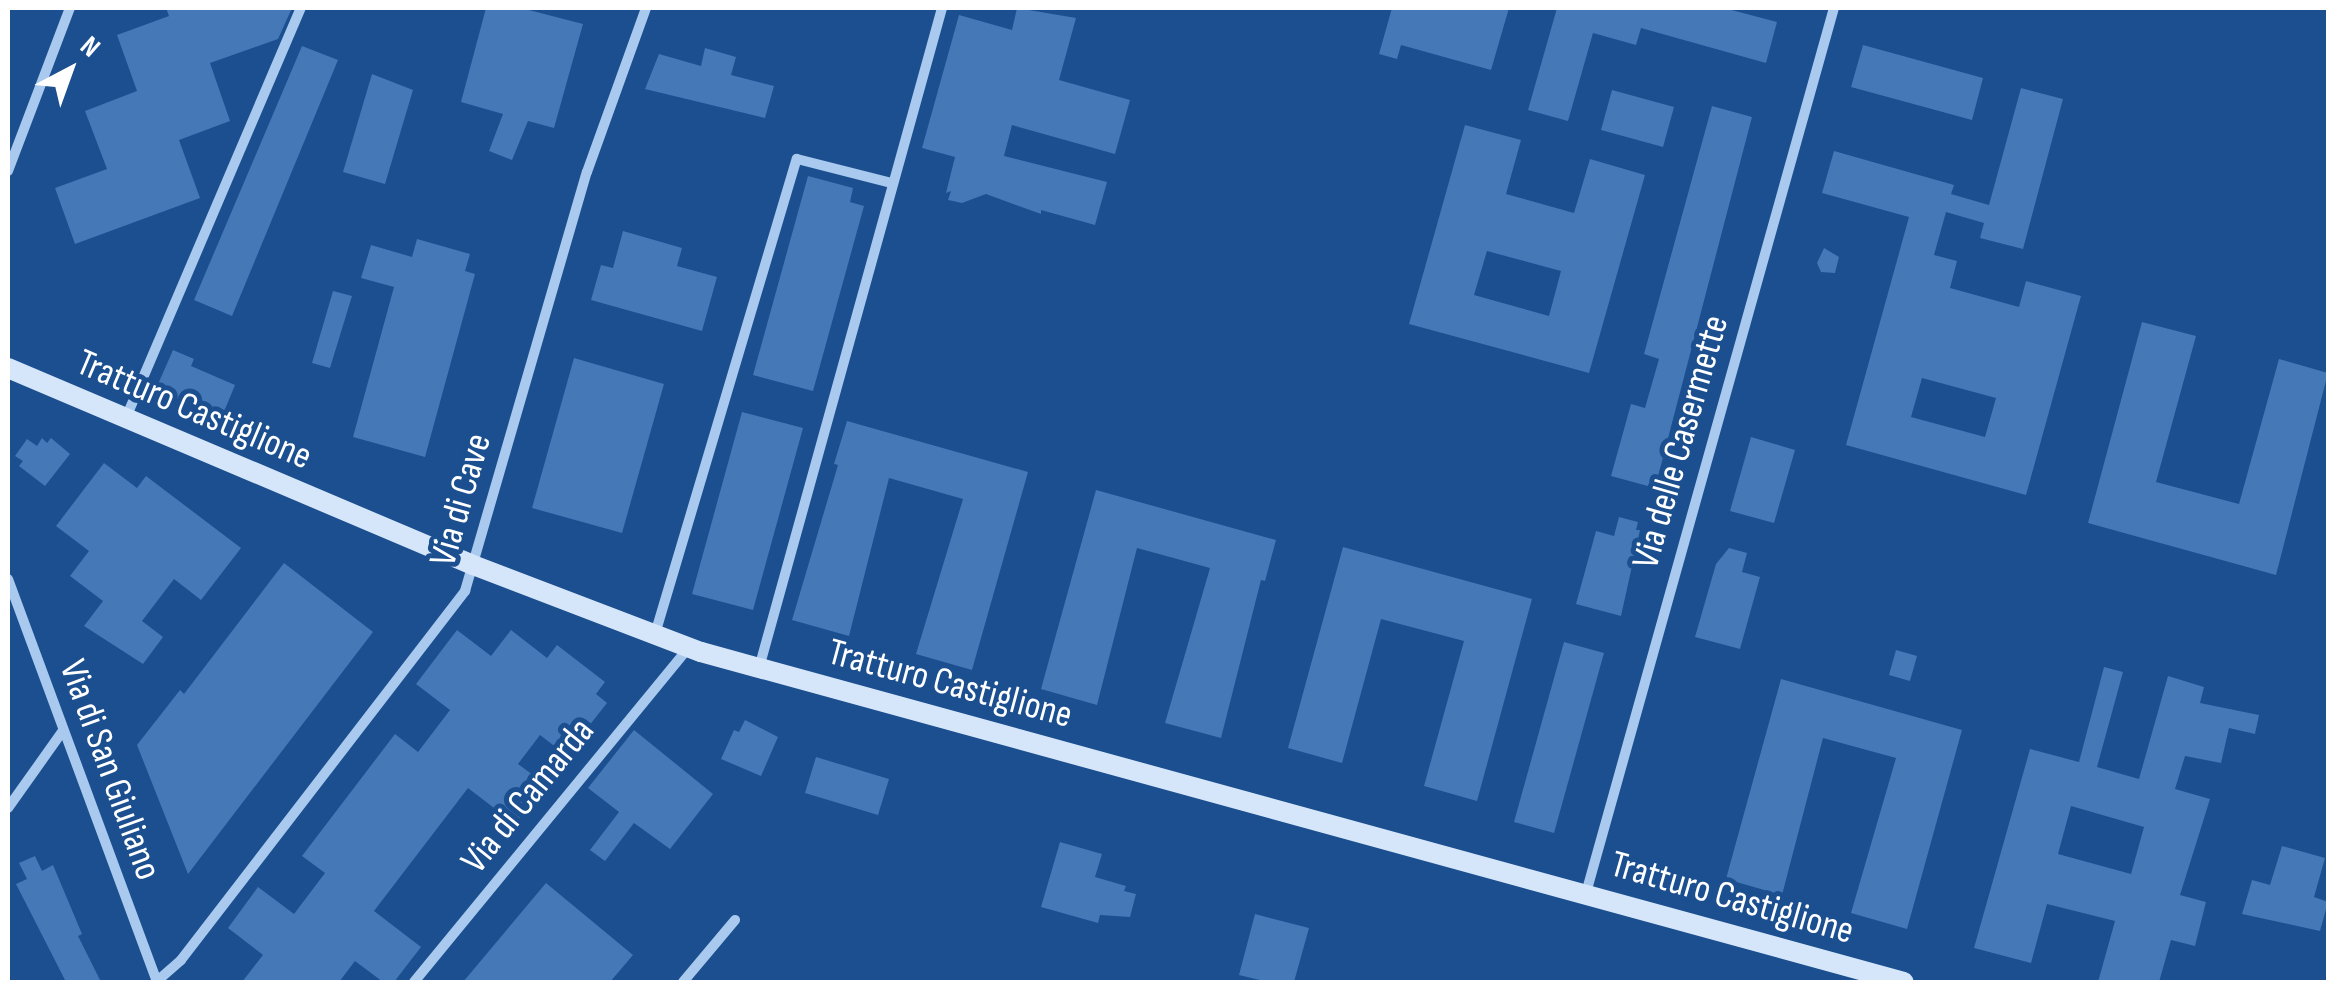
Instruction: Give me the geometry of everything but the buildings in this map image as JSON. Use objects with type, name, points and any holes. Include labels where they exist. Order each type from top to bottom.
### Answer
[{"type":"street","points":[[8,172],[70,8]]},
{"type":"street","points":[[125,420],[300,8]]},
{"type":"street","name":"Via di Cave","points":[[157,982],[181,960],[466,591],[586,172],[646,8]]},
{"type":"street","points":[[759,668],[942,8]]},
{"type":"street","name":"Via delle Casermette","points":[[1586,893],[1834,8]]},
{"type":"street","points":[[654,635],[797,160],[892,183]]},
{"type":"street","name":"Tratturo Castiglione","points":[[8,368],[473,565],[689,648],[1904,982]]},
{"type":"street","name":"Via di San Giuliano","points":[[8,578],[157,982]]},
{"type":"street","name":"Via di Camarda","points":[[414,982],[689,648]]},
{"type":"street","points":[[8,808],[62,732]]},
{"type":"street","points":[[683,982],[736,920]]}]
